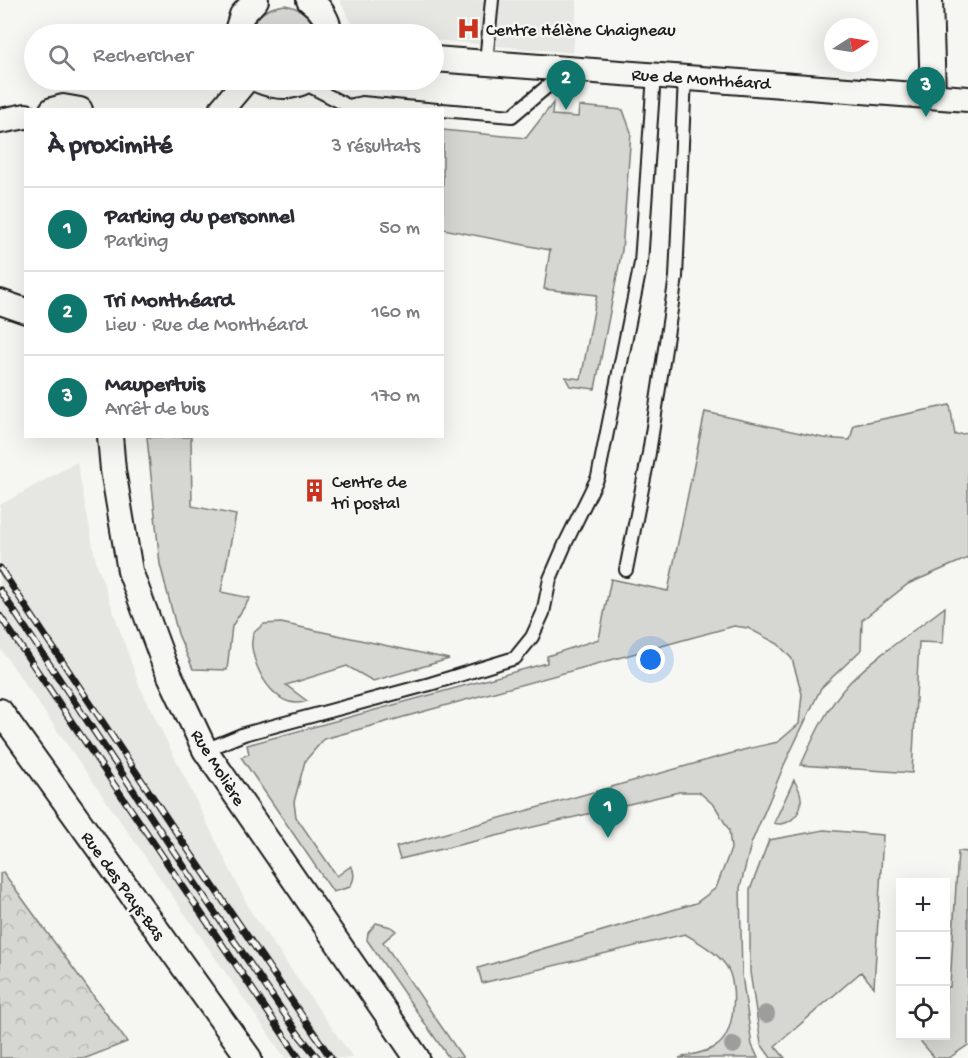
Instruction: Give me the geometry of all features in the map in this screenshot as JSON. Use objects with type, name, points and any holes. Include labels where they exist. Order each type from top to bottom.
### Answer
[{"type":"street","points":[[239,24],[242,15],[256,0]]},
{"type":"street","points":[[309,0],[321,11],[327,24]]},
{"type":"street","points":[[930,0],[933,95]]},
{"type":"street","name":"Rue de Monthéard","points":[[444,60],[968,99]]},
{"type":"street","points":[[223,108],[238,90]]},
{"type":"street","points":[[0,122],[24,116]]},
{"type":"street","points":[[0,303],[24,310]]},
{"type":"street","name":"Rue Molière","points":[[110,438],[112,470],[130,571],[164,663],[206,750],[417,1058]]},
{"type":"street","name":"Rue des Pays-Bas","points":[[4,726],[249,1058]]},
{"type":"lane","points":[[486,62],[492,0]]},
{"type":"lane","points":[[444,110],[512,116],[569,69]]},
{"type":"lane","points":[[206,750],[244,735],[515,658],[531,637],[543,613],[550,579],[598,477],[641,263],[654,75]]},
{"type":"lane","points":[[626,570],[649,453],[676,277],[685,77]]},
{"type":"lane","points":[[320,90],[348,106],[362,103],[416,108]]},
{"type":"shaded area","name":"Centre Hélène Chaigneau","points":[[339,0],[577,0],[573,53],[444,41],[444,24],[352,23]]},
{"type":"shaded area","points":[[77,462],[96,562],[139,685],[251,912],[353,1058],[285,1058],[0,648],[0,505]]},
{"type":"green space","points":[[285,5],[297,9],[306,15],[312,24],[254,24],[258,17],[272,8]]},
{"type":"green space","points":[[553,103],[552,115],[578,117],[579,106],[623,110],[631,132],[622,250],[595,389],[570,386],[565,377],[581,379],[597,295],[544,289],[550,250],[444,229],[444,130],[526,138]]},
{"type":"green space","points":[[950,405],[955,435],[968,433],[968,558],[908,584],[862,620],[861,650],[821,688],[785,763],[751,844],[740,888],[742,975],[752,1045],[758,1058],[679,1058],[707,1051],[722,1041],[731,1022],[734,999],[731,977],[724,963],[709,949],[685,934],[482,983],[478,968],[696,903],[716,888],[731,849],[729,830],[715,806],[699,792],[679,792],[400,859],[396,847],[778,742],[799,724],[802,694],[792,659],[778,644],[748,628],[734,626],[324,739],[305,761],[294,802],[296,817],[337,876],[351,866],[354,871],[350,887],[333,892],[241,757],[249,754],[247,745],[547,663],[547,656],[599,639],[611,579],[668,591],[705,412],[823,438],[850,440],[854,425]]},
{"type":"green space","points":[[147,438],[191,438],[192,506],[236,515],[221,592],[250,598],[232,626],[227,670],[193,669],[178,634],[160,564]]},
{"type":"green space","points":[[945,607],[943,643],[919,642],[912,773],[801,765],[828,711],[850,682],[884,652]]},
{"type":"green space","points":[[281,623],[449,659],[373,681],[347,666],[286,685],[307,701],[296,703],[278,696],[270,688],[254,657],[253,633],[264,624]]},
{"type":"green space","points":[[794,780],[801,797],[800,808],[788,822],[774,823]]},
{"type":"green space","points":[[824,830],[883,835],[874,987],[861,972],[775,1046],[785,1058],[771,1058],[761,1044],[750,972],[750,890],[769,840]]},
{"type":"green space","points":[[958,851],[968,852],[968,1045],[949,1058],[933,1058],[919,1040],[950,1040],[950,987]]},
{"type":"green space","points":[[3,872],[127,1042],[86,1058],[0,1058],[0,874]]},
{"type":"green space","points":[[376,923],[391,927],[396,931],[383,942],[463,1058],[449,1058],[367,940],[368,933]]},
{"type":"railway","points":[[0,568],[176,832],[331,1058]]},
{"type":"railway","points":[[0,590],[213,910],[299,1035],[318,1058]]},
{"type":"railway","points":[[0,616],[299,1058]]},
{"type":"place","name":"Centre Hélène Chaigneau","points":[[468,29]]},
{"type":"place","name":"Tri Monthéard","points":[[566,110]]},
{"type":"place","name":"Maupertuis","points":[[926,117]]},
{"type":"place","name":"Centre de tri postal","points":[[314,491]]},
{"type":"place","name":"Parking du personnel","points":[[608,838]]}]
